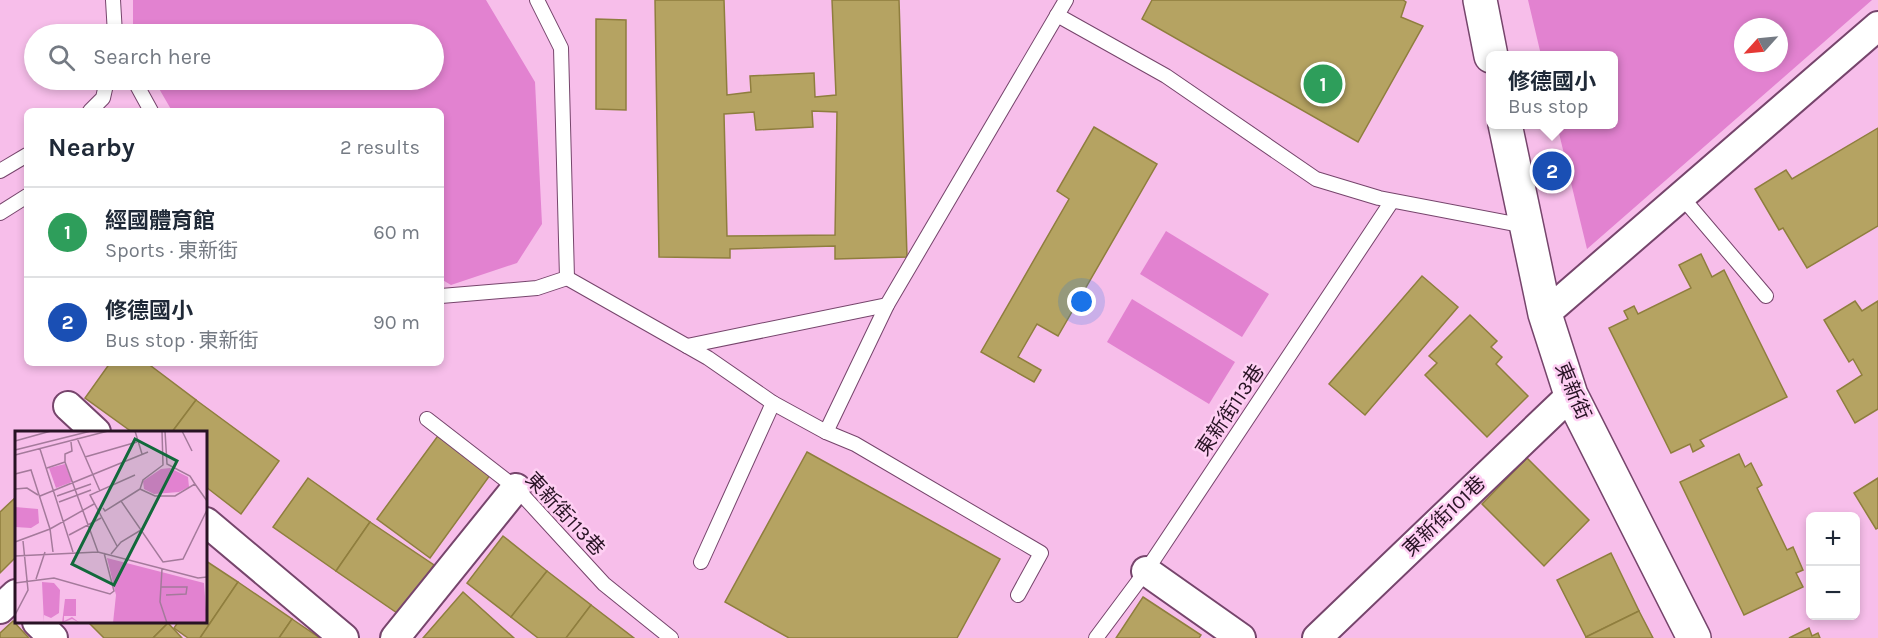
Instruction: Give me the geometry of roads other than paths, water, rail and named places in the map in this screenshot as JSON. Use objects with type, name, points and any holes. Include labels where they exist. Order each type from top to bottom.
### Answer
[{"type":"street","points":[[1480,0],[1490,51]]},
{"type":"street","points":[[1545,314],[1878,26]]},
{"type":"street","name":"東新街","points":[[1506,129],[1545,314],[1571,394],[1694,638]]},
{"type":"street","name":"東新街101巷","points":[[1317,638],[1571,394]]},
{"type":"street","points":[[68,406],[95,431]]},
{"type":"street","points":[[395,638],[516,488]]},
{"type":"street","points":[[207,523],[344,638]]},
{"type":"street","points":[[1146,571],[1241,638]]},
{"type":"street","points":[[39,623],[53,638]]},
{"type":"lane","points":[[113,0],[114,24]]},
{"type":"lane","points":[[537,0],[561,48],[567,278]]},
{"type":"lane","points":[[826,432],[887,305],[1066,0]]},
{"type":"lane","points":[[1057,15],[1166,76],[1316,179],[1392,201],[1527,226]]},
{"type":"lane","points":[[93,108],[103,98],[105,90]]},
{"type":"lane","points":[[140,90],[150,108]]},
{"type":"lane","points":[[0,171],[24,157]]},
{"type":"lane","points":[[1681,196],[1766,296]]},
{"type":"lane","points":[[0,213],[24,198]]},
{"type":"lane","name":"東新街113巷","points":[[1096,638],[1146,571],[1392,201]]},
{"type":"lane","points":[[444,296],[537,288],[567,278],[687,346],[773,402],[826,432],[855,444],[1041,553],[1018,595]]},
{"type":"lane","points":[[687,346],[887,305]]},
{"type":"lane","points":[[701,562],[773,402]]},
{"type":"lane","name":"東新街113巷","points":[[427,419],[516,488],[604,584],[671,638]]},
{"type":"place","name":"經國體育館","points":[[1323,84]]},
{"type":"place","name":"修德國小","points":[[1552,171]]}]
